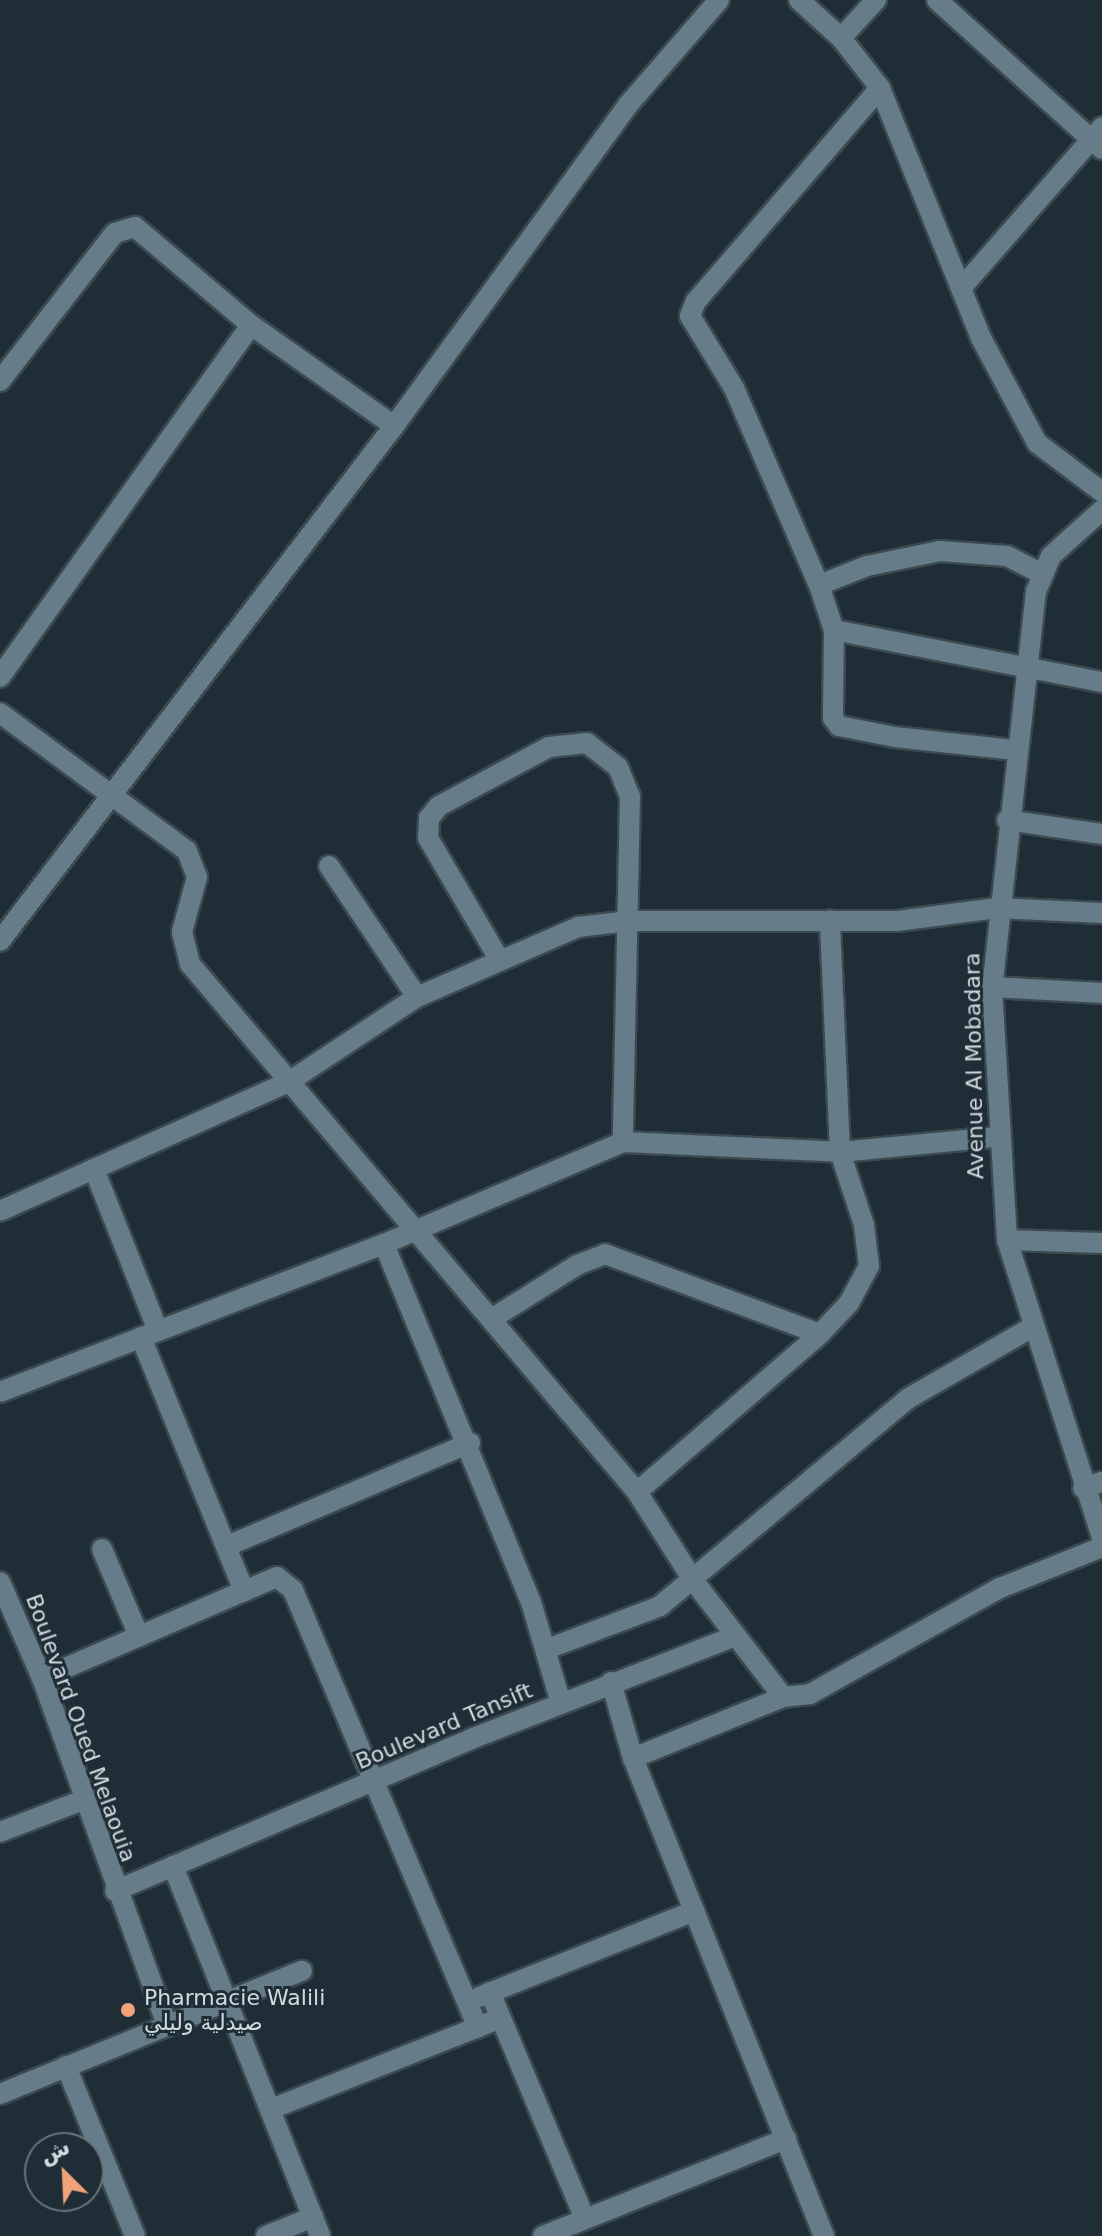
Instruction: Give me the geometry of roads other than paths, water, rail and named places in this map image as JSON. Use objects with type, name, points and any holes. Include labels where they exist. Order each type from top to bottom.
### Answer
[{"type":"street","points":[[0,941],[394,426],[628,105],[719,0]]},
{"type":"street","points":[[799,0],[841,38],[880,88],[963,286],[981,338],[1037,443],[1102,492]]},
{"type":"street","points":[[841,38],[876,0]]},
{"type":"street","points":[[937,0],[1098,139],[963,286]]},
{"type":"street","points":[[880,88],[691,309],[693,325],[734,388],[819,585],[834,630],[830,691],[839,726],[1015,750]]},
{"type":"street","points":[[0,381],[115,233],[128,226],[251,325],[394,426]]},
{"type":"street","points":[[0,677],[251,325]]},
{"type":"street","points":[[819,585],[867,566],[940,551],[1007,556],[1041,573],[1102,510]]},
{"type":"street","name":"Avenue Al Mobadara","points":[[1041,573],[1015,750],[997,908],[992,987],[997,1137],[1007,1240],[1034,1326],[1092,1485],[1102,1538]]},
{"type":"street","points":[[834,630],[1027,664],[1102,682]]},
{"type":"street","points":[[0,713],[108,797],[187,851],[197,877],[197,897],[182,932],[185,955],[637,1492],[693,1580],[783,1697]]},
{"type":"street","points":[[499,959],[428,838],[429,818],[439,806],[565,741],[578,740],[607,755],[625,781],[628,921],[623,1142]]},
{"type":"street","points":[[1007,820],[1102,834]]},
{"type":"street","points":[[329,866],[417,997]]},
{"type":"street","points":[[0,1211],[290,1081],[417,997],[578,927],[628,921],[897,921],[997,908],[1102,913]]},
{"type":"street","points":[[637,1492],[820,1334],[849,1303],[869,1266],[864,1225],[840,1152],[830,920]]},
{"type":"street","points":[[992,987],[1102,993]]},
{"type":"street","points":[[0,1392],[384,1244],[623,1142],[840,1152],[997,1137]]},
{"type":"street","points":[[94,1169],[150,1334],[244,1591]]},
{"type":"street","points":[[1007,1240],[1100,1250]]},
{"type":"street","points":[[384,1244],[470,1443],[547,1649],[561,1703]]},
{"type":"street","points":[[493,1318],[577,1265],[605,1254],[820,1334]]},
{"type":"street","points":[[547,1649],[660,1606],[909,1398],[1034,1326]]},
{"type":"street","points":[[227,1546],[470,1443]]},
{"type":"street","points":[[633,1758],[783,1697],[810,1694],[1000,1588],[1102,1547]]},
{"type":"street","points":[[102,1549],[139,1636]]},
{"type":"street","points":[[42,1678],[273,1577],[287,1581],[478,2027]]},
{"type":"street","name":"Boulevard Oued Melaouia","points":[[2,1591],[42,1678],[115,1891],[167,2026]]},
{"type":"street","name":"Boulevard Tansift","points":[[115,1891],[611,1682],[735,1636]]},
{"type":"street","points":[[611,1682],[633,1758],[824,2236]]},
{"type":"street","points":[[0,1832],[83,1800]]},
{"type":"street","points":[[173,1866],[317,2227],[266,2236]]},
{"type":"street","points":[[467,2001],[694,1911]]},
{"type":"street","points":[[0,2094],[302,1971]]},
{"type":"street","points":[[490,1992],[585,2219]]},
{"type":"street","points":[[271,2109],[501,2018]]},
{"type":"street","points":[[66,2066],[135,2236]]},
{"type":"street","points":[[543,2236],[786,2139]]},
{"type":"place","name":"Pharmacie Walili صيدلية وليلي","points":[[128,2010]]}]
